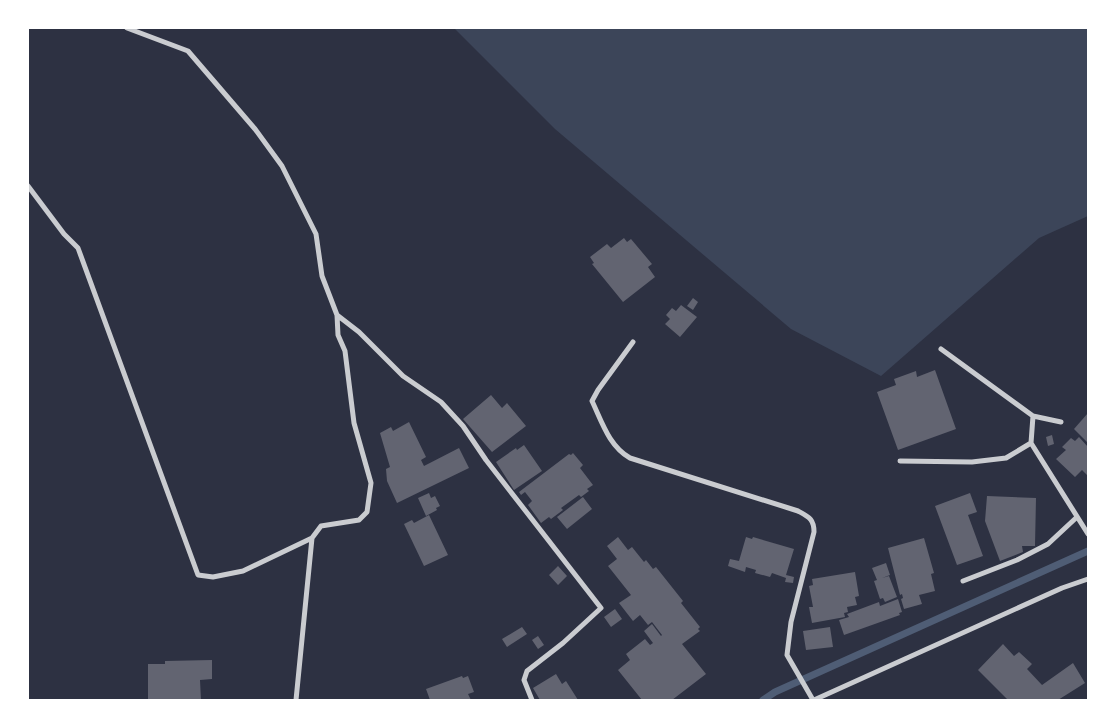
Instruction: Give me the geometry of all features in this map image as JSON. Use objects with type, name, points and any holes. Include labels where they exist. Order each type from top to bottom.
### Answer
[{"type":"street","points":[[28,186],[64,234],[78,248],[198,575],[213,577],[243,571],[312,538],[321,526],[359,520],[367,512],[371,483],[354,423],[349,372],[345,351],[338,335],[338,315],[322,276],[316,234],[282,166],[255,129],[188,51],[126,28]]},
{"type":"street","points":[[338,315],[359,332],[403,376],[441,402],[462,426],[486,460],[601,608],[563,643],[527,671],[524,680],[532,700]]},
{"type":"street","points":[[633,342],[592,401],[614,446],[630,458],[798,511],[809,517],[814,523],[814,532],[792,622],[787,655],[813,700],[1062,588],[1088,579]]},
{"type":"street","points":[[941,349],[1033,416],[1061,422]]},
{"type":"street","points":[[1033,416],[1031,443],[1088,534]]},
{"type":"street","points":[[900,461],[972,462],[1006,458],[1031,443]]},
{"type":"street","points":[[963,581],[1017,560],[1048,544],[1077,517]]},
{"type":"street","points":[[296,700],[312,538]]},
{"type":"shaded area","points":[[454,28],[1088,28],[1088,216],[1039,238],[881,376],[791,329],[555,129]]},
{"type":"building","points":[[624,238],[627,242],[631,239],[652,264],[648,267],[655,277],[623,302],[592,264],[594,263],[590,257],[607,244],[611,248]]},
{"type":"building","points":[[693,298],[698,302],[693,310],[687,306]]},
{"type":"building","points":[[681,305],[697,317],[680,337],[665,324],[670,319],[666,315],[672,308],[676,311]]},
{"type":"building","points":[[935,370],[956,429],[898,450],[877,392],[896,385],[894,379],[916,371],[917,377]]},
{"type":"building","points":[[491,395],[502,408],[507,403],[526,426],[492,452],[463,419]]},
{"type":"building","points":[[1088,413],[1088,443],[1074,429]]},
{"type":"building","points":[[409,422],[426,457],[421,460],[424,466],[459,448],[469,468],[397,503],[387,481],[386,469],[390,467],[380,433],[391,427],[393,431]]},
{"type":"building","points":[[1052,435],[1054,444],[1048,446],[1046,437]]},
{"type":"building","points":[[1079,437],[1088,447],[1088,476],[1082,470],[1075,477],[1056,459],[1066,450],[1062,447],[1071,438],[1075,441]]},
{"type":"building","points":[[524,445],[542,471],[514,490],[496,462],[516,448],[517,450]]},
{"type":"building","points":[[573,453],[583,465],[580,468],[593,485],[581,497],[579,495],[561,508],[563,510],[551,519],[549,517],[541,523],[528,505],[532,501],[525,492],[521,495],[519,492],[569,454]]},
{"type":"building","points":[[429,493],[431,498],[435,496],[440,506],[436,508],[437,510],[426,516],[418,498]]},
{"type":"building","points":[[970,493],[977,512],[968,515],[983,556],[957,565],[935,506]]},
{"type":"building","points":[[987,496],[1036,498],[1035,546],[1022,546],[1023,552],[1000,561],[985,521]]},
{"type":"building","points":[[583,497],[592,509],[567,529],[557,517]]},
{"type":"building","points":[[429,515],[448,555],[424,566],[404,524],[412,520],[414,523]]},
{"type":"building","points":[[618,537],[628,550],[632,547],[644,562],[646,560],[653,569],[656,567],[683,601],[681,603],[700,627],[698,629],[700,631],[682,644],[706,674],[672,700],[642,700],[618,670],[630,660],[626,654],[645,639],[650,645],[653,643],[644,631],[652,624],[662,635],[652,622],[648,625],[640,615],[633,621],[619,603],[631,595],[608,566],[617,559],[607,546]]},
{"type":"building","points":[[746,537],[752,539],[753,537],[794,549],[786,575],[794,577],[793,583],[785,582],[786,578],[772,573],[770,577],[755,573],[756,570],[746,567],[745,572],[728,566],[730,559],[739,561]]},
{"type":"building","points":[[924,538],[934,573],[931,574],[935,591],[919,595],[922,604],[904,609],[901,599],[903,598],[902,594],[900,595],[888,548]]},
{"type":"building","points":[[886,563],[890,575],[882,578],[889,576],[897,597],[885,602],[883,598],[880,599],[874,581],[877,580],[872,568]]},
{"type":"building","points":[[558,566],[567,576],[558,585],[549,575]]},
{"type":"building","points":[[855,572],[859,596],[855,597],[857,605],[847,607],[848,612],[844,613],[845,617],[812,623],[809,607],[813,607],[809,586],[813,585],[812,579]]},
{"type":"building","points":[[898,599],[902,612],[899,613],[900,615],[844,635],[839,620],[849,617],[847,614],[879,602],[880,606]]},
{"type":"building","points":[[615,609],[622,619],[611,627],[604,617]]},
{"type":"building","points":[[522,627],[527,634],[507,647],[502,639]]},
{"type":"building","points":[[830,627],[833,647],[806,650],[803,631]]},
{"type":"building","points":[[538,636],[544,645],[538,649],[532,640]]},
{"type":"building","points":[[1003,644],[1014,656],[1019,652],[1032,664],[1027,669],[1042,685],[1073,663],[1085,683],[1058,700],[1008,700],[978,670]]},
{"type":"building","points":[[212,660],[212,679],[200,680],[201,700],[148,700],[148,664],[165,664],[165,661]]},
{"type":"building","points":[[556,674],[562,684],[566,681],[578,700],[540,700],[533,688]]},
{"type":"building","points":[[462,676],[463,678],[468,676],[474,692],[468,694],[471,700],[430,700],[426,689]]},
{"type":"waterway","points":[[763,700],[775,692],[1088,551]]}]
